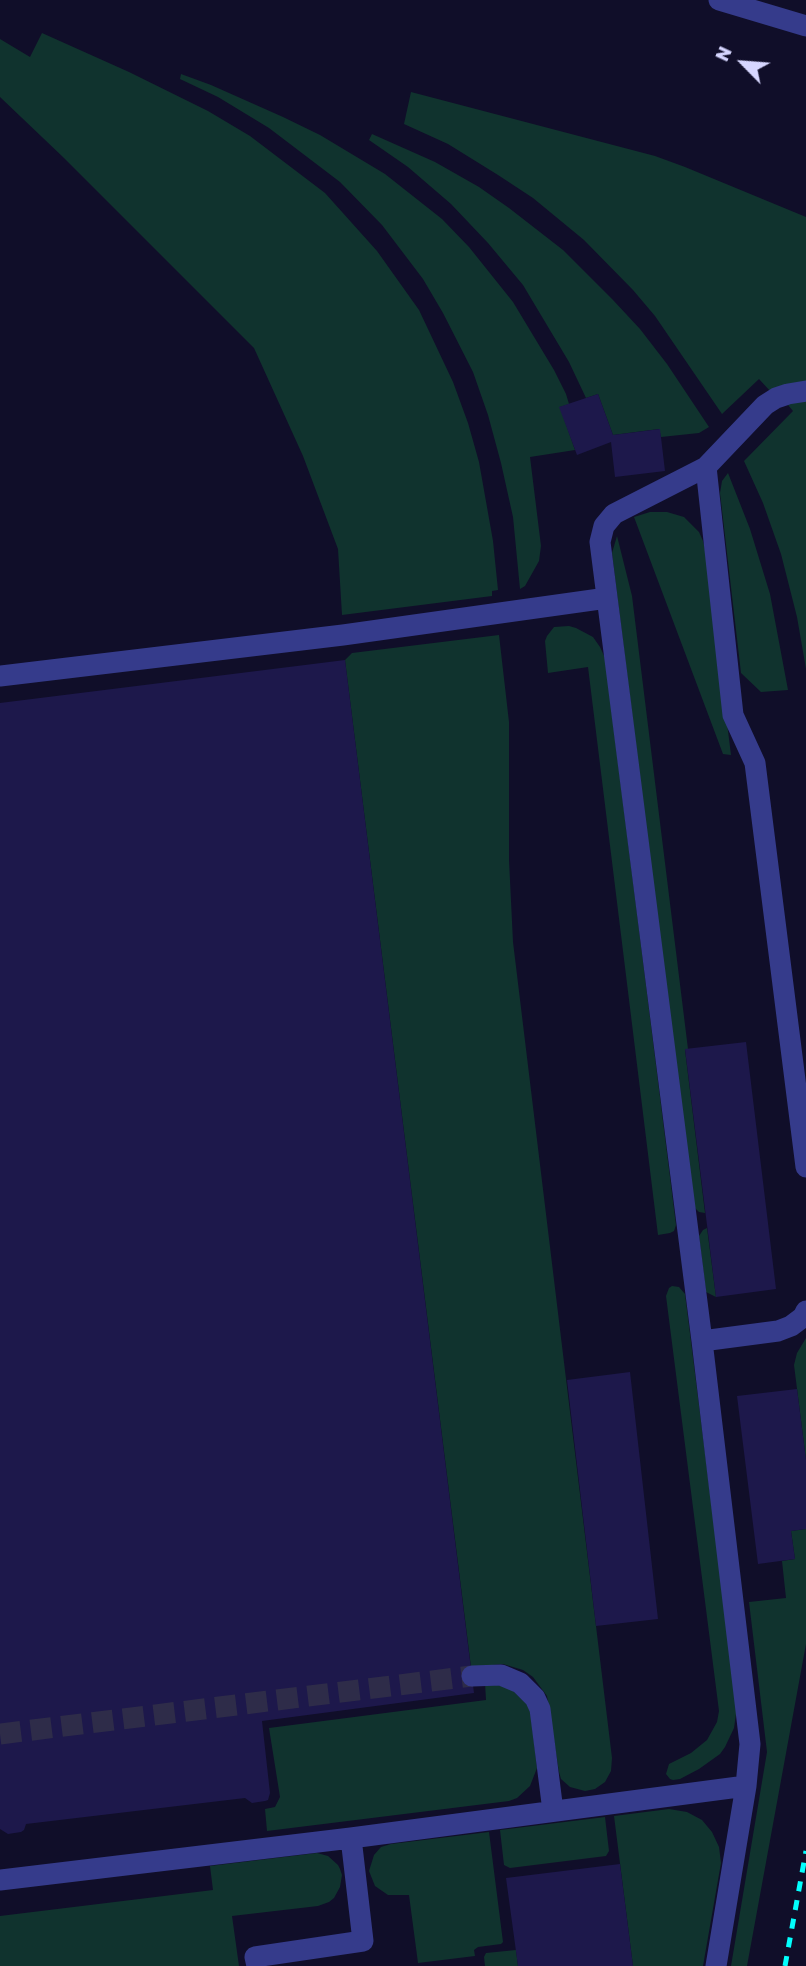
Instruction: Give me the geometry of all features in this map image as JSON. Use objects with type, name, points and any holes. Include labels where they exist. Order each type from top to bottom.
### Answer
[{"type":"lane","points":[[728,1],[806,26]]},
{"type":"lane","points":[[716,1966],[746,1786],[750,1744],[702,1341],[600,542],[604,526],[614,514],[706,467],[765,405],[776,398],[806,391]]},
{"type":"lane","points":[[706,467],[733,715],[755,762],[806,1167]]},
{"type":"lane","points":[[0,676],[343,635],[607,598]]},
{"type":"lane","points":[[702,1341],[778,1331],[791,1326],[803,1317],[806,1311]]},
{"type":"lane","points":[[472,1676],[501,1675],[520,1683],[535,1698],[540,1709],[553,1811]]},
{"type":"lane","points":[[0,1880],[351,1838],[746,1786]]},
{"type":"lane","points":[[257,1966],[256,1957],[363,1941],[351,1838]]},
{"type":"green space","points":[[42,33],[208,111],[250,136],[325,193],[377,251],[419,310],[453,382],[468,423],[479,462],[493,541],[498,590],[492,591],[492,596],[342,615],[338,549],[303,456],[254,348],[0,97],[0,39],[30,57]]},
{"type":"green space","points":[[181,74],[320,135],[385,174],[442,219],[469,247],[513,302],[566,394],[569,404],[560,407],[575,450],[530,457],[541,546],[539,561],[525,586],[520,589],[513,517],[488,415],[473,372],[423,279],[382,225],[340,182],[269,128],[218,97],[180,79]]},
{"type":"green space","points":[[411,92],[655,156],[806,217],[806,381],[771,392],[759,379],[722,414],[655,316],[584,240],[533,198],[498,175],[448,144],[404,124]]},
{"type":"green space","points":[[372,134],[435,162],[479,187],[563,250],[640,329],[709,427],[699,433],[661,437],[659,429],[613,435],[598,394],[586,398],[569,362],[523,285],[451,204],[408,167],[369,140]]},
{"type":"green space","points":[[806,400],[806,669],[797,617],[781,554],[763,503],[744,461],[793,411],[788,405]]},
{"type":"green space","points":[[728,473],[750,529],[770,594],[788,690],[761,692],[741,673],[720,493],[722,481]]},
{"type":"green space","points":[[650,512],[667,512],[684,517],[699,532],[703,541],[731,755],[723,754],[634,517]]},
{"type":"green space","points":[[617,536],[632,596],[688,1049],[685,1050],[705,1213],[699,1212],[693,1206],[612,553]]},
{"type":"green space","points":[[569,626],[593,637],[605,658],[676,1225],[674,1231],[658,1235],[588,667],[548,673],[545,641],[547,636],[554,627]]},
{"type":"green space","points":[[499,635],[509,722],[509,860],[513,942],[612,1758],[611,1771],[605,1782],[595,1789],[585,1791],[570,1787],[561,1779],[547,1696],[533,1677],[523,1670],[503,1664],[471,1667],[345,660],[352,653]]},
{"type":"green space","points":[[707,1228],[716,1297],[706,1292],[699,1236]]},
{"type":"green space","points":[[672,1286],[679,1287],[685,1294],[737,1707],[734,1728],[720,1754],[699,1769],[673,1780],[666,1774],[669,1764],[691,1753],[707,1740],[717,1722],[719,1711],[666,1296]]},
{"type":"green space","points":[[806,1338],[806,1460],[794,1365],[797,1353]]},
{"type":"green space","points":[[806,1529],[806,1644],[747,1966],[731,1966],[767,1752],[749,1602],[786,1598],[782,1561],[795,1559],[791,1531]]},
{"type":"green space","points":[[485,1683],[509,1687],[530,1707],[537,1768],[530,1786],[517,1798],[267,1831],[265,1809],[275,1807],[280,1797],[269,1728],[486,1700]]},
{"type":"green space","points":[[669,1809],[687,1812],[702,1820],[719,1847],[721,1863],[703,1966],[633,1966],[614,1816]]},
{"type":"green space","points":[[605,1817],[609,1851],[606,1856],[510,1868],[504,1865],[500,1830]]},
{"type":"green space","points":[[489,1832],[503,1942],[478,1947],[474,1950],[475,1956],[418,1963],[409,1895],[388,1895],[375,1886],[369,1871],[374,1855],[381,1847],[391,1844]]},
{"type":"green space","points":[[317,1853],[328,1856],[340,1869],[340,1887],[334,1898],[318,1906],[232,1916],[239,1966],[0,1966],[0,1916],[213,1890],[210,1866]]},
{"type":"green space","points":[[516,1950],[518,1966],[485,1966],[486,1953]]},
{"type":"building","points":[[598,394],[613,435],[660,429],[665,471],[615,477],[611,442],[577,455],[559,407]]},
{"type":"building","points":[[345,660],[474,1693],[262,1721],[270,1793],[265,1801],[252,1803],[245,1798],[26,1824],[21,1832],[8,1834],[0,1829],[0,703]]},
{"type":"building","points":[[746,1042],[776,1289],[716,1297],[685,1049]]},
{"type":"building","points":[[630,1372],[658,1619],[596,1626],[567,1380]]},
{"type":"building","points":[[797,1389],[806,1460],[806,1529],[791,1531],[795,1559],[758,1564],[737,1396]]},
{"type":"building","points":[[620,1864],[633,1966],[518,1966],[506,1878]]},
{"type":"tunnel","points":[[0,1734],[472,1676]]},
{"type":"railway","points":[[785,1966],[806,1851]]}]
